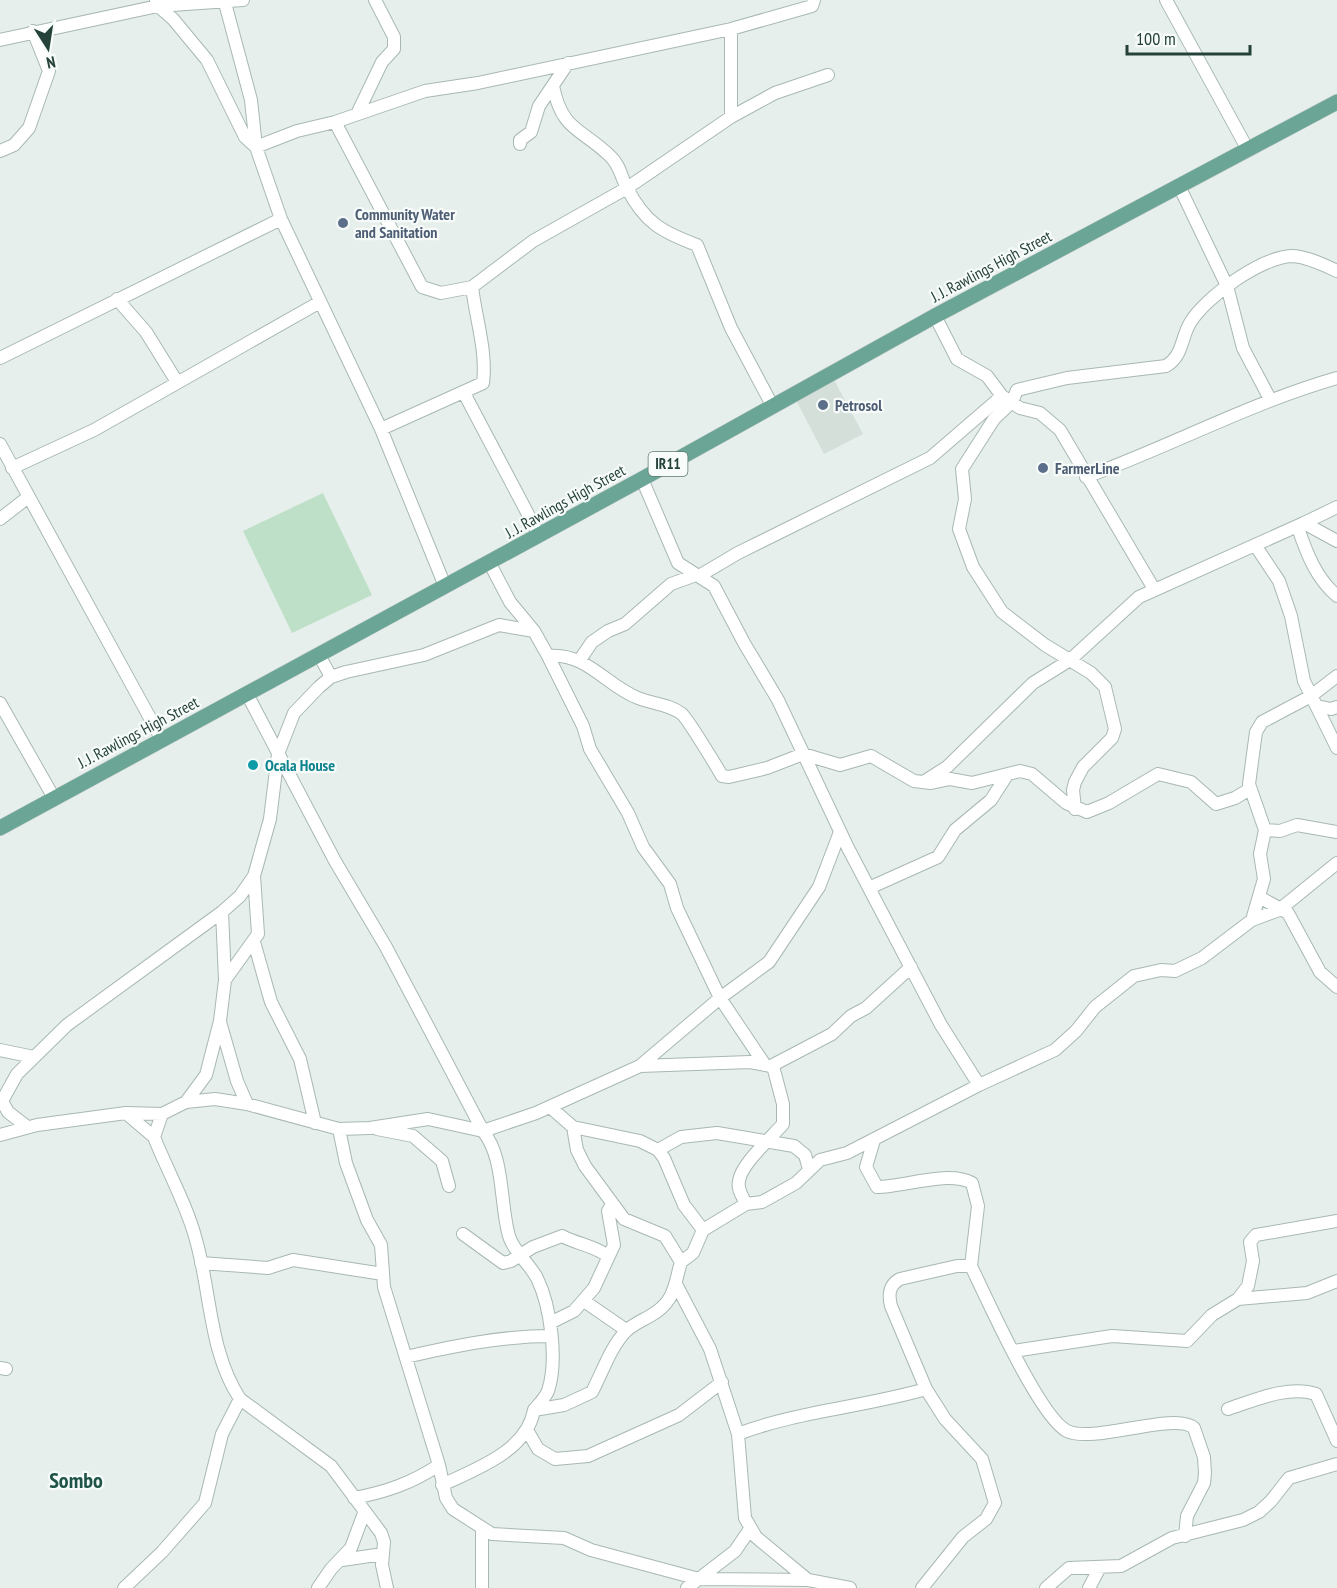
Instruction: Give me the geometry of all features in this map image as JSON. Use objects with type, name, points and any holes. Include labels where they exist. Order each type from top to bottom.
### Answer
[{"type":"main road","name":"J. J. Rawlings High Street","points":[[0,828],[642,479],[935,316],[1180,188],[1337,102]]},
{"type":"street","points":[[0,40],[157,3],[225,3],[243,0]]},
{"type":"street","points":[[358,112],[382,62],[394,49],[393,37],[375,0]]},
{"type":"street","points":[[256,147],[297,131],[335,122],[358,112],[426,91],[478,83],[731,29],[812,6],[814,0]]},
{"type":"street","points":[[1166,0],[1248,150]]},
{"type":"street","points":[[157,3],[207,60],[245,137],[256,147]]},
{"type":"street","points":[[225,3],[251,100],[256,147],[281,219],[381,429],[446,586]]},
{"type":"street","points":[[731,29],[731,117]]},
{"type":"street","points":[[0,152],[14,145],[29,128],[49,71],[33,31]]},
{"type":"street","points":[[520,144],[520,140],[531,132],[539,106],[568,63]]},
{"type":"street","points":[[335,122],[422,287],[441,293],[472,287],[533,241],[627,188],[731,117],[775,93],[828,75]]},
{"type":"street","points":[[553,86],[558,109],[569,123],[610,156],[620,168],[627,188],[651,221],[663,232],[697,245],[731,328],[772,405]]},
{"type":"street","points":[[539,106],[558,109]]},
{"type":"street","points":[[1180,188],[1227,286],[1243,348],[1270,399]]},
{"type":"street","points":[[0,358],[281,219]]},
{"type":"street","points":[[579,661],[592,642],[608,630],[625,624],[671,584],[698,575],[930,458],[1017,390],[1025,386],[1166,366],[1175,361],[1190,322],[1227,286],[1270,261],[1293,256],[1318,262],[1337,271]]},
{"type":"street","points":[[1318,262],[1330,262],[1337,258]]},
{"type":"street","points":[[381,429],[483,383],[486,360],[478,330],[472,287]]},
{"type":"street","points":[[117,299],[146,332],[177,382]]},
{"type":"street","points":[[12,468],[94,430],[320,302]]},
{"type":"street","points":[[935,316],[957,359],[987,376],[1007,399],[1020,408],[1040,413],[1060,430],[1154,589]]},
{"type":"street","points":[[1086,477],[1157,451],[1270,399],[1337,378]]},
{"type":"street","points":[[464,393],[539,535]]},
{"type":"street","points":[[1007,399],[962,469],[966,489],[960,522],[961,536],[985,590],[1002,612],[1105,687],[1115,729],[1112,738],[1083,767],[1073,790],[1075,808]]},
{"type":"street","points":[[0,444],[27,498],[162,740]]},
{"type":"street","points":[[642,479],[672,554],[678,563],[714,586],[722,599],[744,643],[778,700],[840,832],[941,1025],[979,1085]]},
{"type":"street","points":[[0,519],[27,498]]},
{"type":"street","points":[[924,782],[947,767],[1033,683],[1070,660],[1139,597],[1301,526],[1337,507]]},
{"type":"street","points":[[1301,526],[1337,542]]},
{"type":"street","points":[[1301,526],[1308,556],[1328,588],[1337,596]]},
{"type":"street","points":[[1255,545],[1280,581],[1290,616],[1297,655],[1314,701],[1337,748]]},
{"type":"street","points":[[489,562],[510,602],[534,631],[583,726],[590,749],[628,813],[643,847],[670,884],[677,908],[720,998],[768,1066],[783,1104],[783,1124],[744,1167],[738,1182],[739,1191],[746,1204]]},
{"type":"street","points":[[26,1126],[8,1112],[2,1101],[17,1074],[67,1025],[222,912],[240,896],[254,876],[270,819],[278,754],[294,713],[332,677],[424,655],[499,625],[534,631]]},
{"type":"street","points":[[319,655],[332,677]]},
{"type":"street","points":[[548,656],[588,664],[615,686],[638,698],[662,704],[683,714],[722,776],[729,777],[767,768],[803,754],[840,765],[876,757],[914,781],[924,782],[950,779],[972,783],[1020,771],[1032,774],[1075,808],[1087,812],[1158,774],[1191,782],[1216,804],[1235,798],[1250,789]]},
{"type":"street","points":[[1252,920],[1264,879],[1260,854],[1265,830],[1250,789],[1253,747],[1258,727],[1262,722],[1314,701],[1337,675]]},
{"type":"street","points":[[247,694],[335,861],[386,947],[483,1131],[493,1144],[508,1234],[537,1279],[550,1330],[550,1382],[547,1394],[534,1410],[531,1426],[514,1444],[486,1464],[442,1485]]},
{"type":"street","points":[[1314,701],[1331,709],[1337,707]]},
{"type":"street","points":[[0,703],[54,798]]},
{"type":"street","points":[[869,888],[938,857],[958,826],[991,800],[1007,775]]},
{"type":"street","points":[[1058,795],[1073,790]]},
{"type":"street","points":[[1265,830],[1280,831],[1297,825],[1337,832]]},
{"type":"street","points":[[0,1135],[26,1126],[126,1113],[162,1114],[186,1102],[215,1099],[247,1104],[339,1129],[370,1128],[428,1119],[483,1131],[550,1107],[640,1066],[720,998],[769,962],[819,887],[840,832]]},
{"type":"street","points":[[681,1262],[693,1253],[703,1230],[746,1204],[762,1202],[796,1184],[820,1160],[840,1155],[874,1140],[979,1085],[1055,1050],[1076,1031],[1095,1006],[1134,976],[1185,967],[1202,958],[1252,920],[1280,910],[1337,863]]},
{"type":"street","points":[[225,980],[254,942],[258,925],[254,876]]},
{"type":"street","points":[[1259,897],[1292,919],[1320,972],[1337,987]]},
{"type":"street","points":[[186,1102],[206,1075],[220,1021],[225,980],[222,912]]},
{"type":"street","points":[[254,942],[271,1002],[300,1059],[315,1123]]},
{"type":"street","points":[[640,1066],[750,1062],[768,1066],[832,1034],[851,1016],[866,1008],[911,967]]},
{"type":"street","points":[[220,1021],[237,1081],[247,1104]]},
{"type":"street","points":[[0,1050],[34,1057]]},
{"type":"street","points":[[550,1107],[573,1127],[640,1141],[658,1150],[664,1158],[684,1206],[703,1230]]},
{"type":"street","points":[[126,1113],[153,1137],[196,1238],[210,1318],[233,1387],[240,1399],[324,1460],[381,1533],[383,1554],[381,1565],[387,1588]]},
{"type":"street","points":[[153,1137],[162,1114]]},
{"type":"street","points":[[411,1120],[413,1136]]},
{"type":"street","points":[[534,1410],[564,1406],[592,1392],[609,1354],[626,1330],[654,1314],[668,1301],[677,1286],[681,1262],[665,1236],[624,1219],[577,1150],[573,1127]]},
{"type":"street","points":[[370,1128],[413,1136],[442,1161],[449,1186]]},
{"type":"street","points":[[339,1129],[346,1163],[366,1220],[381,1245],[384,1287],[439,1465],[442,1485],[453,1509],[492,1534],[564,1538],[591,1550],[699,1579],[808,1580],[850,1588]]},
{"type":"street","points":[[658,1150],[692,1134],[717,1133],[794,1146],[805,1155],[809,1169]]},
{"type":"street","points":[[866,1167],[874,1140]]},
{"type":"street","points":[[840,1155],[852,1156],[866,1167],[877,1187],[942,1180],[966,1179],[972,1183],[978,1206],[970,1266],[1049,1416],[1066,1431],[1079,1436],[1145,1426],[1185,1424],[1194,1428],[1204,1457],[1205,1473],[1204,1484],[1186,1516],[1185,1536]]},
{"type":"street","points":[[406,1357],[528,1336],[550,1330],[574,1311],[594,1288],[614,1245],[609,1213],[612,1203]]},
{"type":"street","points":[[1014,1351],[1112,1336],[1187,1341],[1212,1315],[1238,1299],[1248,1286],[1253,1261],[1250,1242],[1256,1235],[1337,1221]]},
{"type":"street","points":[[463,1234],[503,1263],[562,1236],[578,1244],[601,1250],[608,1256]]},
{"type":"street","points":[[201,1263],[268,1268],[293,1260],[383,1274]]},
{"type":"street","points":[[922,1588],[963,1537],[986,1519],[995,1503],[982,1459],[945,1419],[926,1389],[891,1306],[889,1292],[893,1284],[900,1279],[957,1266],[970,1266]]},
{"type":"street","points":[[1238,1299],[1307,1293],[1337,1281]]},
{"type":"street","points":[[677,1286],[710,1349],[738,1434],[745,1518],[756,1537],[808,1580]]},
{"type":"street","points":[[584,1301],[626,1330]]},
{"type":"street","points":[[668,1301],[688,1308]]},
{"type":"street","points":[[527,1430],[538,1449],[555,1459],[588,1456],[679,1415],[722,1382]]},
{"type":"street","points":[[738,1434],[767,1423],[926,1389]]},
{"type":"street","points":[[1228,1409],[1278,1393],[1303,1389],[1316,1394],[1337,1441]]},
{"type":"street","points":[[124,1588],[162,1552],[205,1503],[222,1434],[240,1399]]},
{"type":"street","points":[[1046,1588],[1069,1568],[1120,1566],[1172,1538],[1243,1520],[1270,1501],[1289,1478],[1337,1464]]},
{"type":"street","points":[[354,1498],[388,1491],[417,1479],[439,1465]]},
{"type":"street","points":[[318,1588],[331,1569],[351,1548],[364,1513]]},
{"type":"street","points":[[482,1528],[482,1588]]},
{"type":"street","points":[[687,1588],[735,1551],[750,1529]]},
{"type":"street","points":[[342,1560],[383,1554]]},
{"type":"street","points":[[1089,1588],[1100,1567]]},
{"type":"shaded area","points":[[833,378],[863,434],[824,454],[795,398]]},
{"type":"green space","points":[[323,493],[372,595],[292,633],[243,531]]},
{"type":"place","name":"Community Water and Sanitation","points":[[343,223]]},
{"type":"place","name":"Petrosol","points":[[823,405]]},
{"type":"place","name":"FarmerLine","points":[[1043,468]]},
{"type":"place","name":"Ocala House","points":[[253,765]]},
{"type":"district","name":"Sombo","points":[[76,1480]]}]
